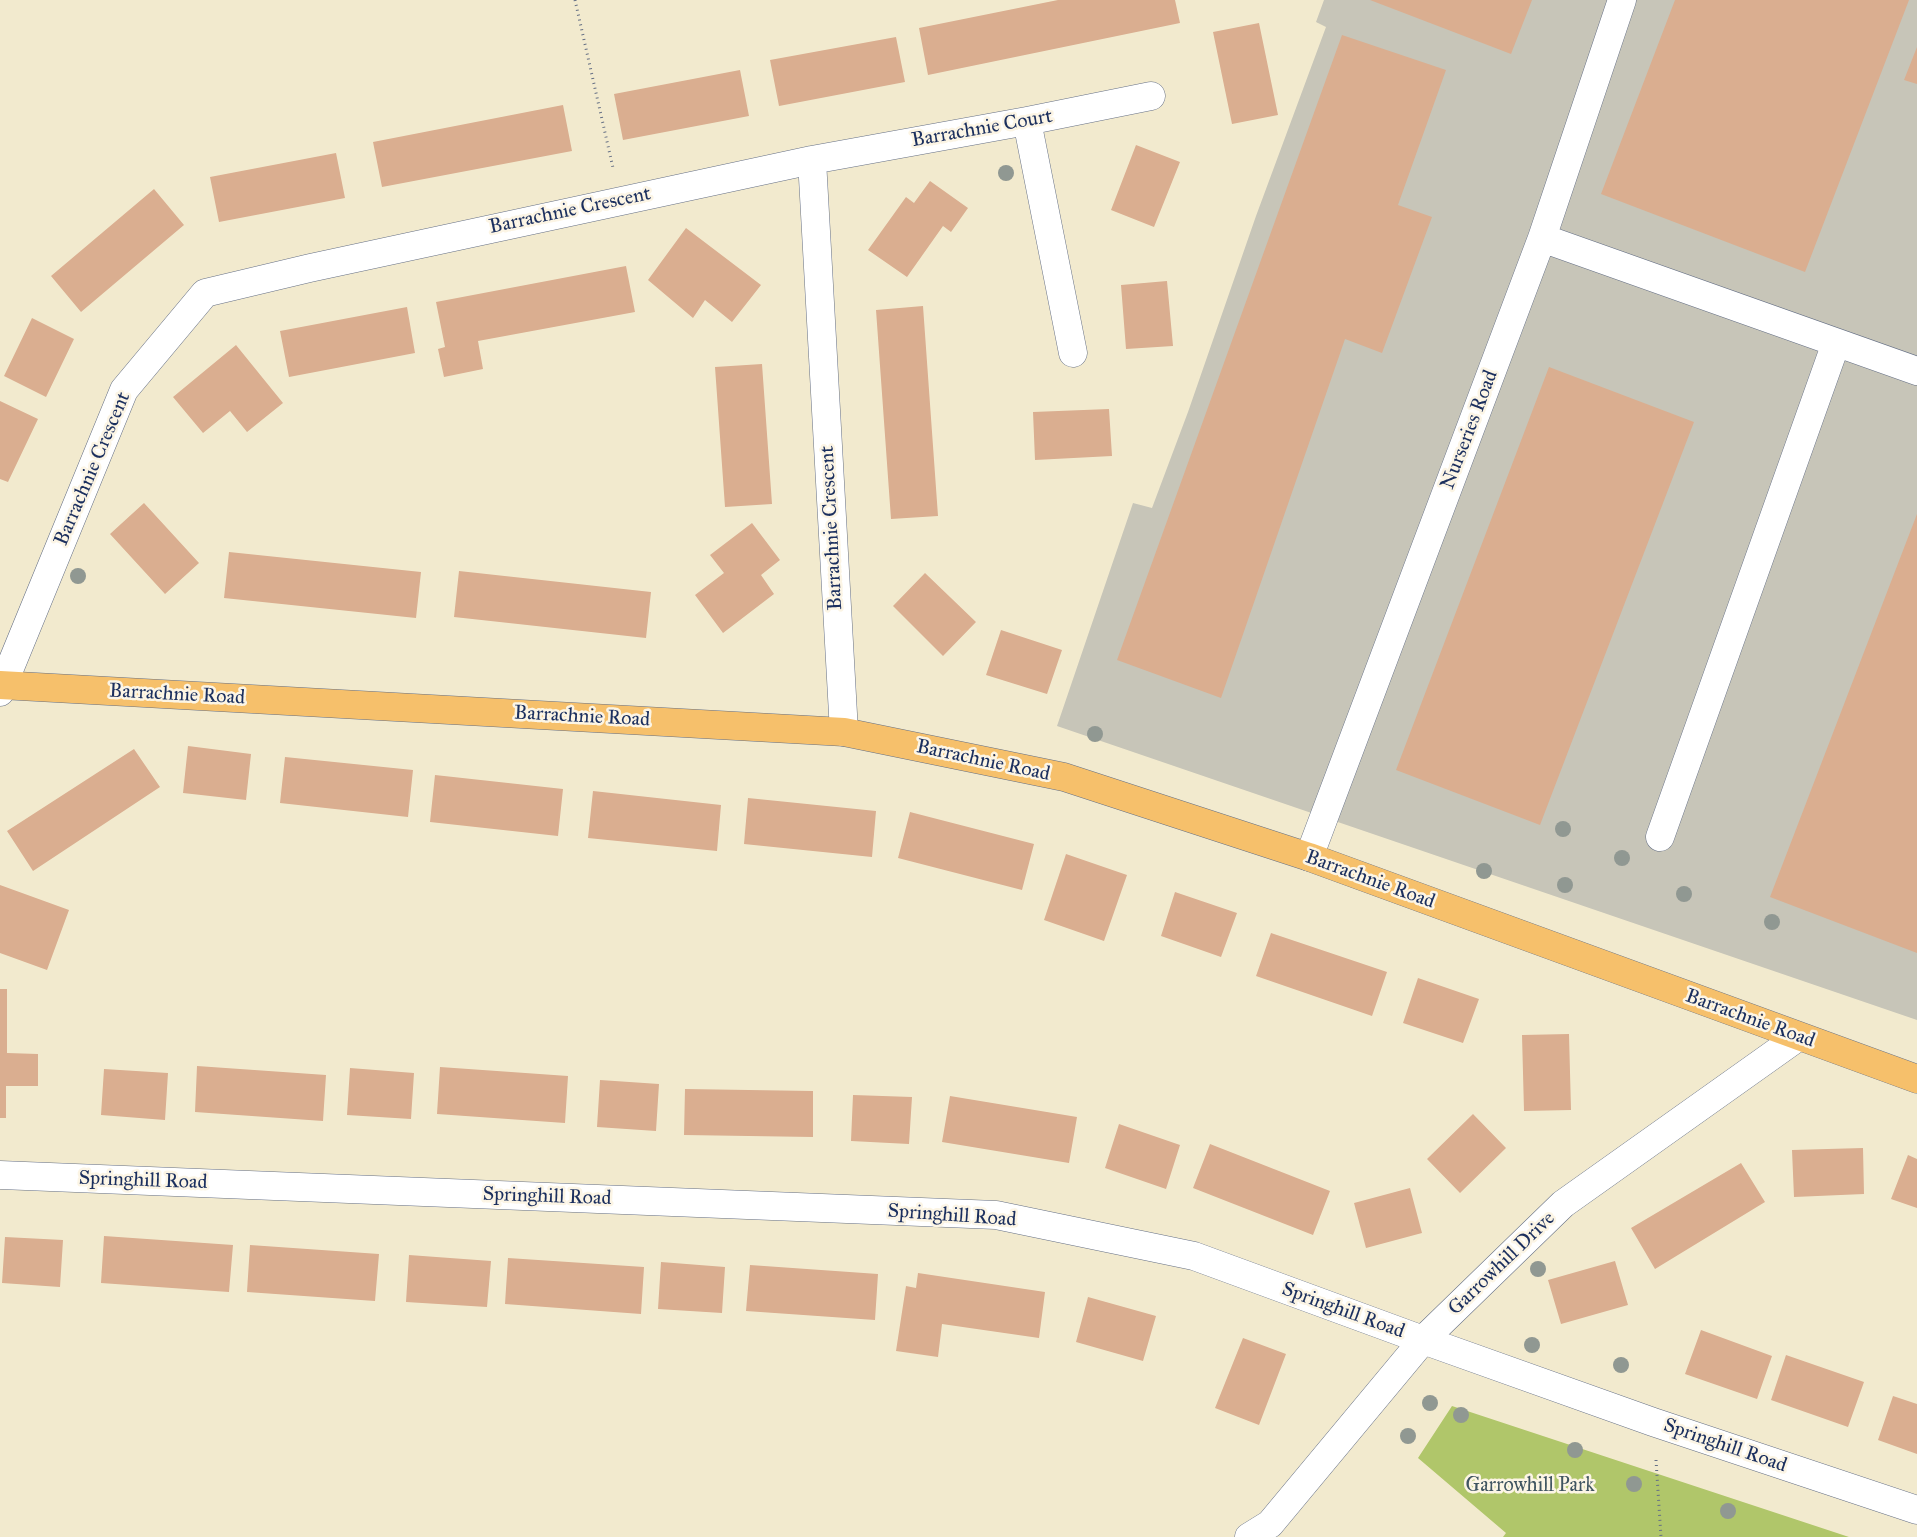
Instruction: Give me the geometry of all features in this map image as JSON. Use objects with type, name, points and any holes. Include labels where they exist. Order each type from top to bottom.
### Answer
[{"type":"main road","name":"Barrachnie Road","points":[[1,687],[844,732],[1064,777],[1309,857],[1917,1079]]},
{"type":"street","name":"Nurseries Road","points":[[1309,857],[1542,238],[1622,0]]},
{"type":"street","name":"Barrachnie Court","points":[[812,160],[1027,122],[1152,96]]},
{"type":"street","points":[[1027,122],[1073,353]]},
{"type":"street","name":"Barrachnie Crescent","points":[[1,687],[124,390],[205,293],[620,200],[812,160],[844,732]]},
{"type":"street","points":[[1542,238],[1917,371]]},
{"type":"street","points":[[1660,837],[1836,343]]},
{"type":"street","name":"Garrowhill Drive","points":[[1249,1537],[1270,1524],[1423,1340],[1563,1204],[1798,1037]]},
{"type":"street","name":"Springhill Road","points":[[0,1175],[996,1215],[1194,1256],[1653,1422],[1917,1510]]},
{"type":"path","points":[[575,0],[620,200]]},
{"type":"path","points":[[1653,1422],[1661,1537]]},
{"type":"shaded area","points":[[1324,0],[1917,0],[1917,1020],[1057,726],[1133,503],[1152,508],[1188,412],[1256,216],[1326,27],[1316,22]]},
{"type":"green space","name":"Garrowhill Park","points":[[1452,1406],[1849,1537],[1503,1537],[1506,1533],[1418,1458]]},
{"type":"building","points":[[1058,0],[1175,0],[1180,23],[928,75],[919,28]]},
{"type":"building","points":[[1370,0],[1532,0],[1511,54]]},
{"type":"building","points":[[1675,0],[1909,0],[1805,272],[1601,194]]},
{"type":"building","points":[[1259,23],[1278,115],[1232,124],[1213,32]]},
{"type":"building","points":[[1342,35],[1446,70],[1398,205],[1432,217],[1382,353],[1345,339],[1221,698],[1117,660]]},
{"type":"building","points":[[896,37],[905,82],[779,106],[770,60]]},
{"type":"building","points":[[1917,47],[1917,84],[1904,80]]},
{"type":"building","points":[[740,70],[749,116],[623,140],[614,94]]},
{"type":"building","points":[[563,105],[572,151],[382,187],[373,142]]},
{"type":"building","points":[[1136,145],[1180,162],[1154,227],[1111,210]]},
{"type":"building","points":[[336,153],[345,198],[219,222],[210,177]]},
{"type":"building","points":[[930,181],[968,208],[951,232],[943,226],[907,277],[868,250],[906,197],[914,203]]},
{"type":"building","points":[[154,189],[184,225],[81,312],[51,276]]},
{"type":"building","points":[[686,228],[761,285],[732,322],[705,300],[693,318],[648,280]]},
{"type":"building","points":[[626,266],[635,312],[478,341],[483,369],[444,377],[438,349],[445,347],[436,302]]},
{"type":"building","points":[[1167,281],[1173,346],[1126,349],[1121,285]]},
{"type":"building","points":[[923,306],[938,516],[891,519],[876,310]]},
{"type":"building","points":[[407,307],[415,353],[289,377],[280,331]]},
{"type":"building","points":[[32,318],[74,339],[46,397],[4,376]]},
{"type":"building","points":[[236,345],[283,403],[247,432],[230,411],[203,433],[173,397]]},
{"type":"building","points":[[762,364],[772,504],[725,507],[715,367]]},
{"type":"building","points":[[1549,367],[1694,422],[1540,825],[1396,770]]},
{"type":"building","points":[[0,401],[38,419],[8,482],[0,479]]},
{"type":"building","points":[[1109,409],[1112,456],[1035,460],[1033,412]]},
{"type":"building","points":[[144,503],[199,563],[165,594],[110,534]]},
{"type":"building","points":[[1917,514],[1917,953],[1770,897]]},
{"type":"building","points":[[752,523],[780,560],[761,575],[774,594],[723,633],[695,595],[724,573],[710,555]]},
{"type":"building","points":[[229,552],[421,572],[416,618],[224,598]]},
{"type":"building","points":[[459,571],[651,592],[646,638],[454,617]]},
{"type":"building","points":[[925,573],[976,622],[943,656],[893,606]]},
{"type":"building","points":[[1001,630],[1062,650],[1047,694],[986,675]]},
{"type":"building","points":[[188,746],[251,754],[246,800],[183,793]]},
{"type":"building","points":[[134,749],[160,787],[33,871],[7,831]]},
{"type":"building","points":[[285,757],[413,770],[408,817],[280,803]]},
{"type":"building","points":[[435,775],[563,789],[558,836],[430,822]]},
{"type":"building","points":[[593,791],[721,805],[717,851],[588,838]]},
{"type":"building","points":[[748,798],[876,811],[872,857],[744,844]]},
{"type":"building","points":[[910,812],[1034,844],[1022,890],[898,858]]},
{"type":"building","points":[[1066,854],[1127,875],[1104,941],[1044,920]]},
{"type":"building","points":[[0,885],[69,910],[47,970],[0,953]]},
{"type":"building","points":[[1175,892],[1237,913],[1221,957],[1161,936]]},
{"type":"building","points":[[1271,933],[1387,972],[1372,1016],[1256,976]]},
{"type":"building","points":[[1418,978],[1479,999],[1463,1043],[1403,1023]]},
{"type":"building","points":[[0,989],[7,989],[7,1053],[38,1054],[38,1086],[6,1086],[6,1118],[0,1118]]},
{"type":"building","points":[[1569,1034],[1571,1110],[1524,1111],[1522,1035]]},
{"type":"building","points":[[197,1066],[326,1075],[323,1121],[195,1112]]},
{"type":"building","points":[[440,1067],[568,1076],[565,1123],[437,1114]]},
{"type":"building","points":[[350,1068],[414,1073],[411,1119],[347,1115]]},
{"type":"building","points":[[104,1069],[168,1073],[165,1120],[101,1115]]},
{"type":"building","points":[[600,1080],[659,1084],[656,1131],[597,1127]]},
{"type":"building","points":[[685,1089],[813,1091],[813,1137],[684,1135]]},
{"type":"building","points":[[853,1095],[912,1097],[909,1144],[851,1141]]},
{"type":"building","points":[[950,1096],[1077,1117],[1069,1163],[942,1142]]},
{"type":"building","points":[[1473,1114],[1506,1148],[1460,1193],[1427,1159]]},
{"type":"building","points":[[1119,1124],[1180,1145],[1166,1189],[1105,1168]]},
{"type":"building","points":[[1210,1144],[1330,1191],[1313,1235],[1193,1188]]},
{"type":"building","points":[[1863,1148],[1864,1194],[1794,1197],[1792,1150]]},
{"type":"building","points":[[1908,1155],[1917,1159],[1917,1208],[1891,1199]]},
{"type":"building","points":[[1741,1163],[1765,1202],[1655,1269],[1631,1228]]},
{"type":"building","points":[[1410,1188],[1422,1233],[1366,1248],[1354,1203]]},
{"type":"building","points":[[104,1236],[233,1245],[229,1292],[101,1283]]},
{"type":"building","points":[[5,1237],[63,1240],[60,1287],[2,1283]]},
{"type":"building","points":[[250,1245],[379,1254],[375,1301],[247,1292]]},
{"type":"building","points":[[409,1255],[491,1261],[487,1307],[406,1302]]},
{"type":"building","points":[[508,1258],[644,1267],[641,1314],[505,1304]]},
{"type":"building","points":[[1615,1261],[1628,1305],[1561,1324],[1548,1280]]},
{"type":"building","points":[[661,1262],[725,1267],[722,1313],[658,1309]]},
{"type":"building","points":[[750,1265],[878,1274],[875,1320],[746,1311]]},
{"type":"building","points":[[918,1273],[1045,1292],[1039,1338],[942,1324],[938,1357],[896,1351],[906,1286],[916,1288]]},
{"type":"building","points":[[1088,1297],[1156,1316],[1143,1361],[1076,1342]]},
{"type":"building","points":[[1701,1330],[1772,1356],[1757,1399],[1685,1374]]},
{"type":"building","points":[[1243,1338],[1286,1354],[1259,1425],[1215,1408]]},
{"type":"building","points":[[1786,1355],[1864,1382],[1848,1427],[1771,1400]]},
{"type":"building","points":[[1893,1396],[1917,1404],[1917,1454],[1878,1440]]}]
